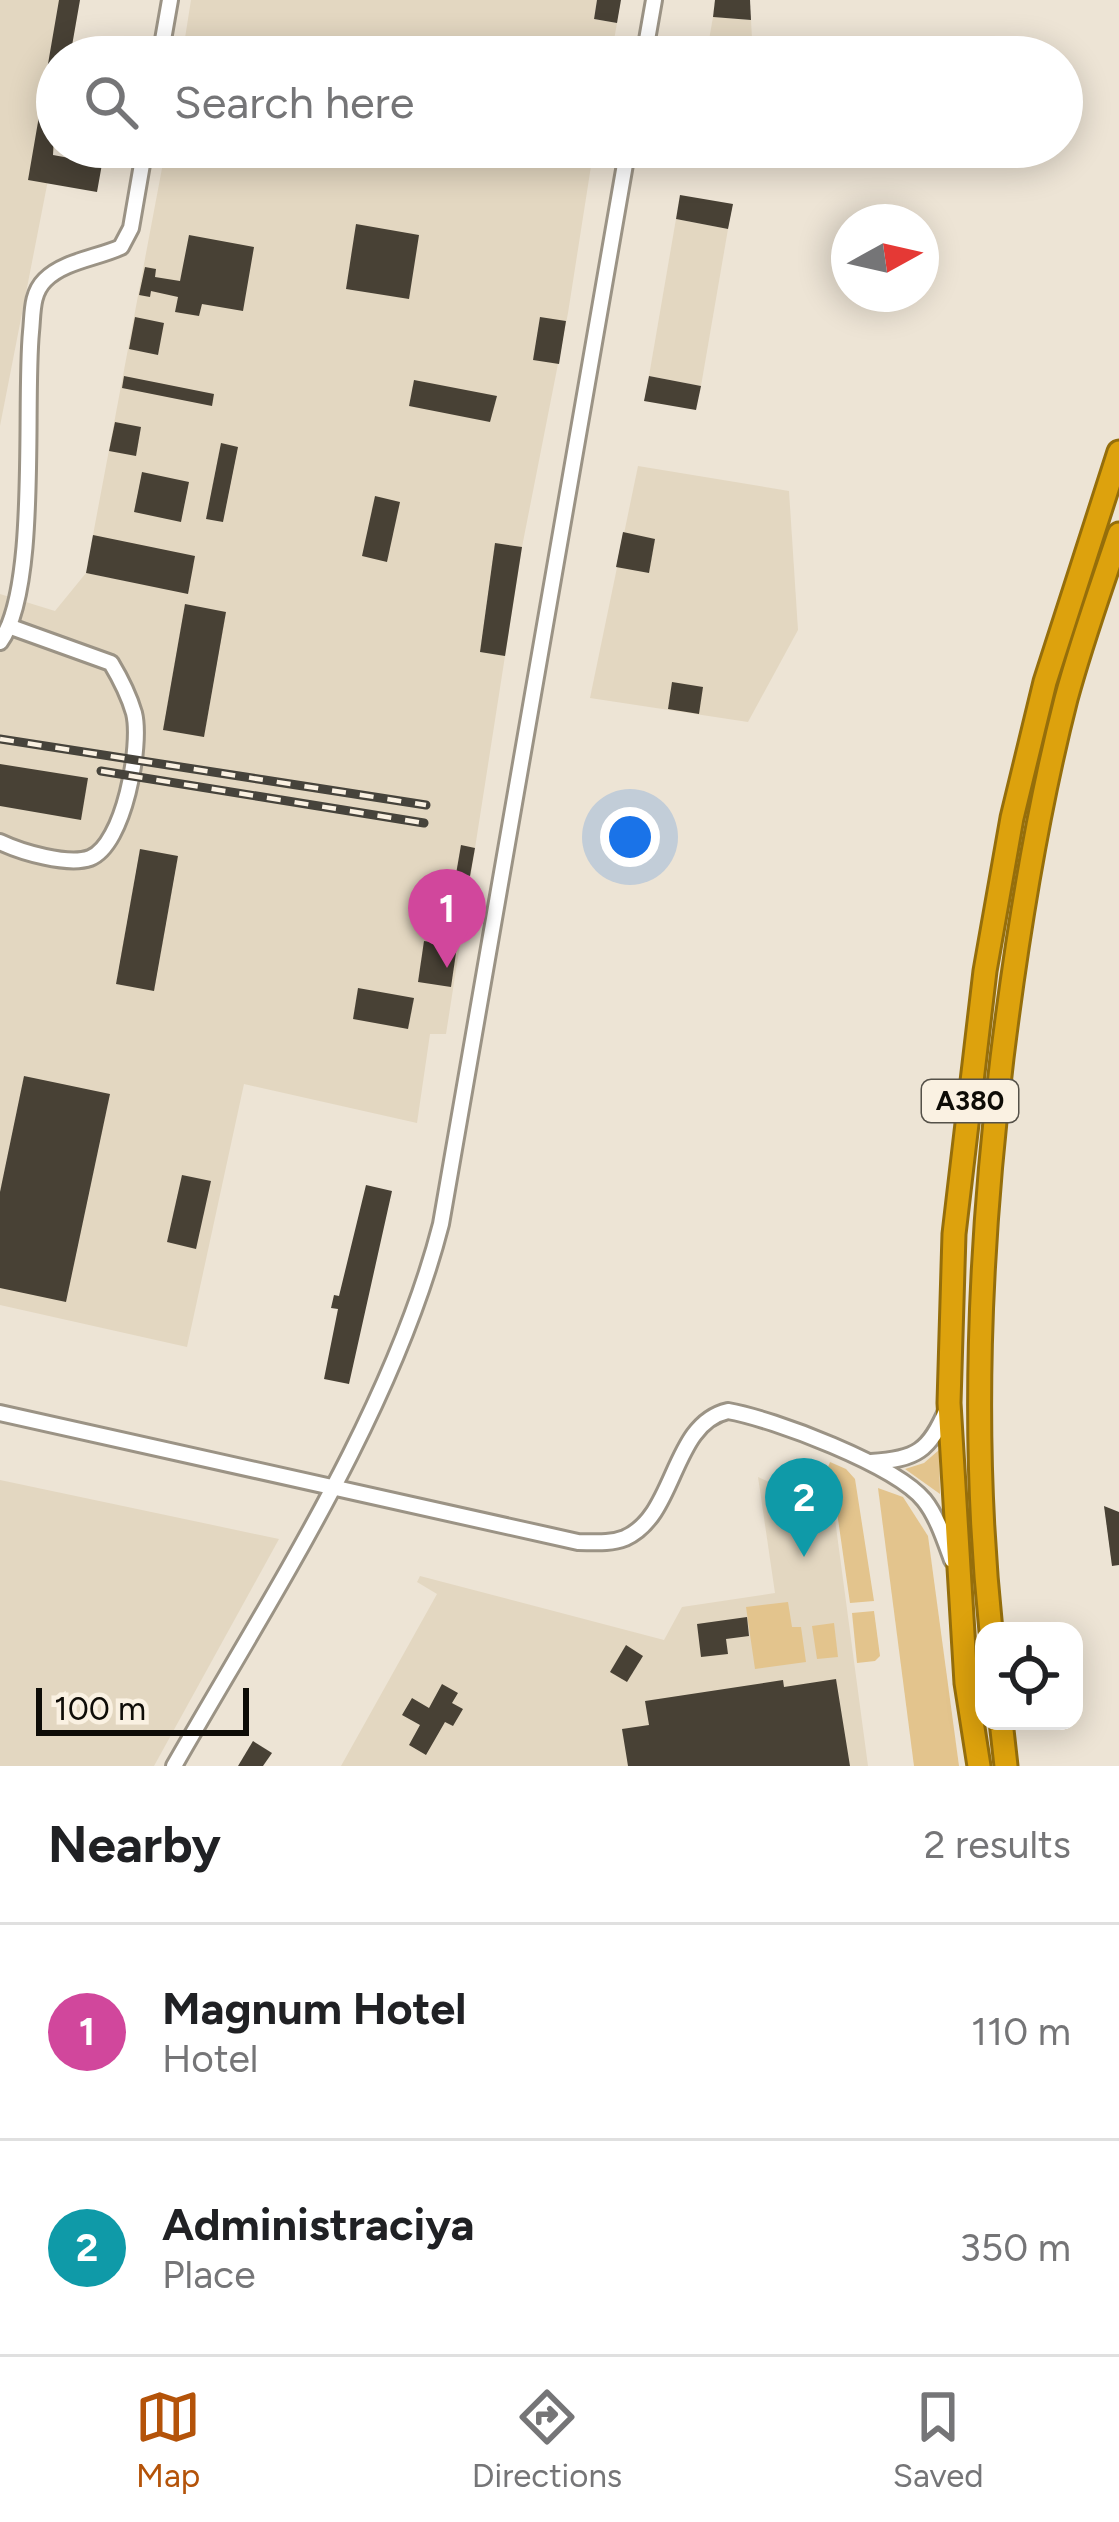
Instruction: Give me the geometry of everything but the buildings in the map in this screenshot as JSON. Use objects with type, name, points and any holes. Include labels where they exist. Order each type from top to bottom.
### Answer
[{"type":"highway","name":"A380","points":[[979,1766],[966,1684],[949,1403],[954,1234],[985,971],[1012,818],[1046,682],[1119,452]]},
{"type":"highway","name":"A380","points":[[990,1622],[977,1344],[992,1143],[1011,982],[1035,840],[1067,697],[1119,534]]},
{"type":"highway","points":[[1087,633],[1119,572]]},
{"type":"highway","points":[[952,1284],[980,1286]]},
{"type":"highway","points":[[1002,1730],[1006,1766]]},
{"type":"street","points":[[164,36],[170,0]]},
{"type":"street","points":[[648,36],[654,0]]},
{"type":"street","points":[[0,642],[11,627],[18,600],[26,520],[26,378],[35,293],[65,266],[121,247],[131,228],[141,168]]},
{"type":"street","points":[[174,1766],[333,1486],[423,1292],[440,1224],[624,168]]},
{"type":"street","points":[[0,842],[62,858],[86,860],[97,854],[126,802],[137,734],[134,712],[111,662],[11,627]]},
{"type":"street","points":[[871,1462],[917,1455],[935,1437],[949,1403]]},
{"type":"street","points":[[0,1414],[578,1542],[625,1538],[644,1525],[702,1424],[714,1414],[744,1414],[871,1462],[905,1482],[927,1503],[960,1581]]},
{"type":"shaded area","points":[[0,0],[80,0],[74,36],[36,36],[36,168],[50,168],[0,426]]},
{"type":"shaded area","points":[[191,0],[597,0],[594,19],[617,23],[615,36],[185,36]]},
{"type":"shaded area","points":[[713,17],[751,20],[752,36],[710,36]]},
{"type":"shaded area","points":[[162,168],[591,168],[522,547],[446,1034],[430,1034],[417,1123],[244,1084],[187,1347],[0,1305],[0,594],[55,611],[86,573],[188,593],[93,535]]},
{"type":"shaded area","points":[[676,219],[728,229],[701,386],[649,376]]},
{"type":"shaded area","points":[[638,466],[789,491],[798,630],[748,722],[590,698]]},
{"type":"shaded area","points":[[939,1450],[940,1494],[905,1469],[924,1463]]},
{"type":"shaded area","points":[[830,1462],[855,1479],[874,1601],[850,1603],[837,1512],[815,1500]]},
{"type":"shaded area","points":[[758,1477],[834,1512],[868,1766],[341,1766],[437,1594],[417,1582],[420,1576],[664,1640],[682,1607],[775,1593]]},
{"type":"shaded area","points":[[0,1480],[279,1539],[154,1766],[0,1766]]},
{"type":"shaded area","points":[[878,1488],[903,1497],[928,1536],[959,1766],[914,1766]]},
{"type":"shaded area","points":[[788,1602],[792,1627],[801,1627],[806,1662],[755,1669],[746,1607]]},
{"type":"shaded area","points":[[874,1611],[880,1656],[857,1663],[852,1613]]},
{"type":"shaded area","points":[[834,1623],[838,1657],[817,1659],[812,1626]]},
{"type":"railway","points":[[0,739],[426,805]]},
{"type":"railway","points":[[101,771],[424,823]]},
{"type":"place","name":"Magnum Hotel","points":[[447,968]]},
{"type":"place","name":"Administraciya","points":[[804,1557]]}]
